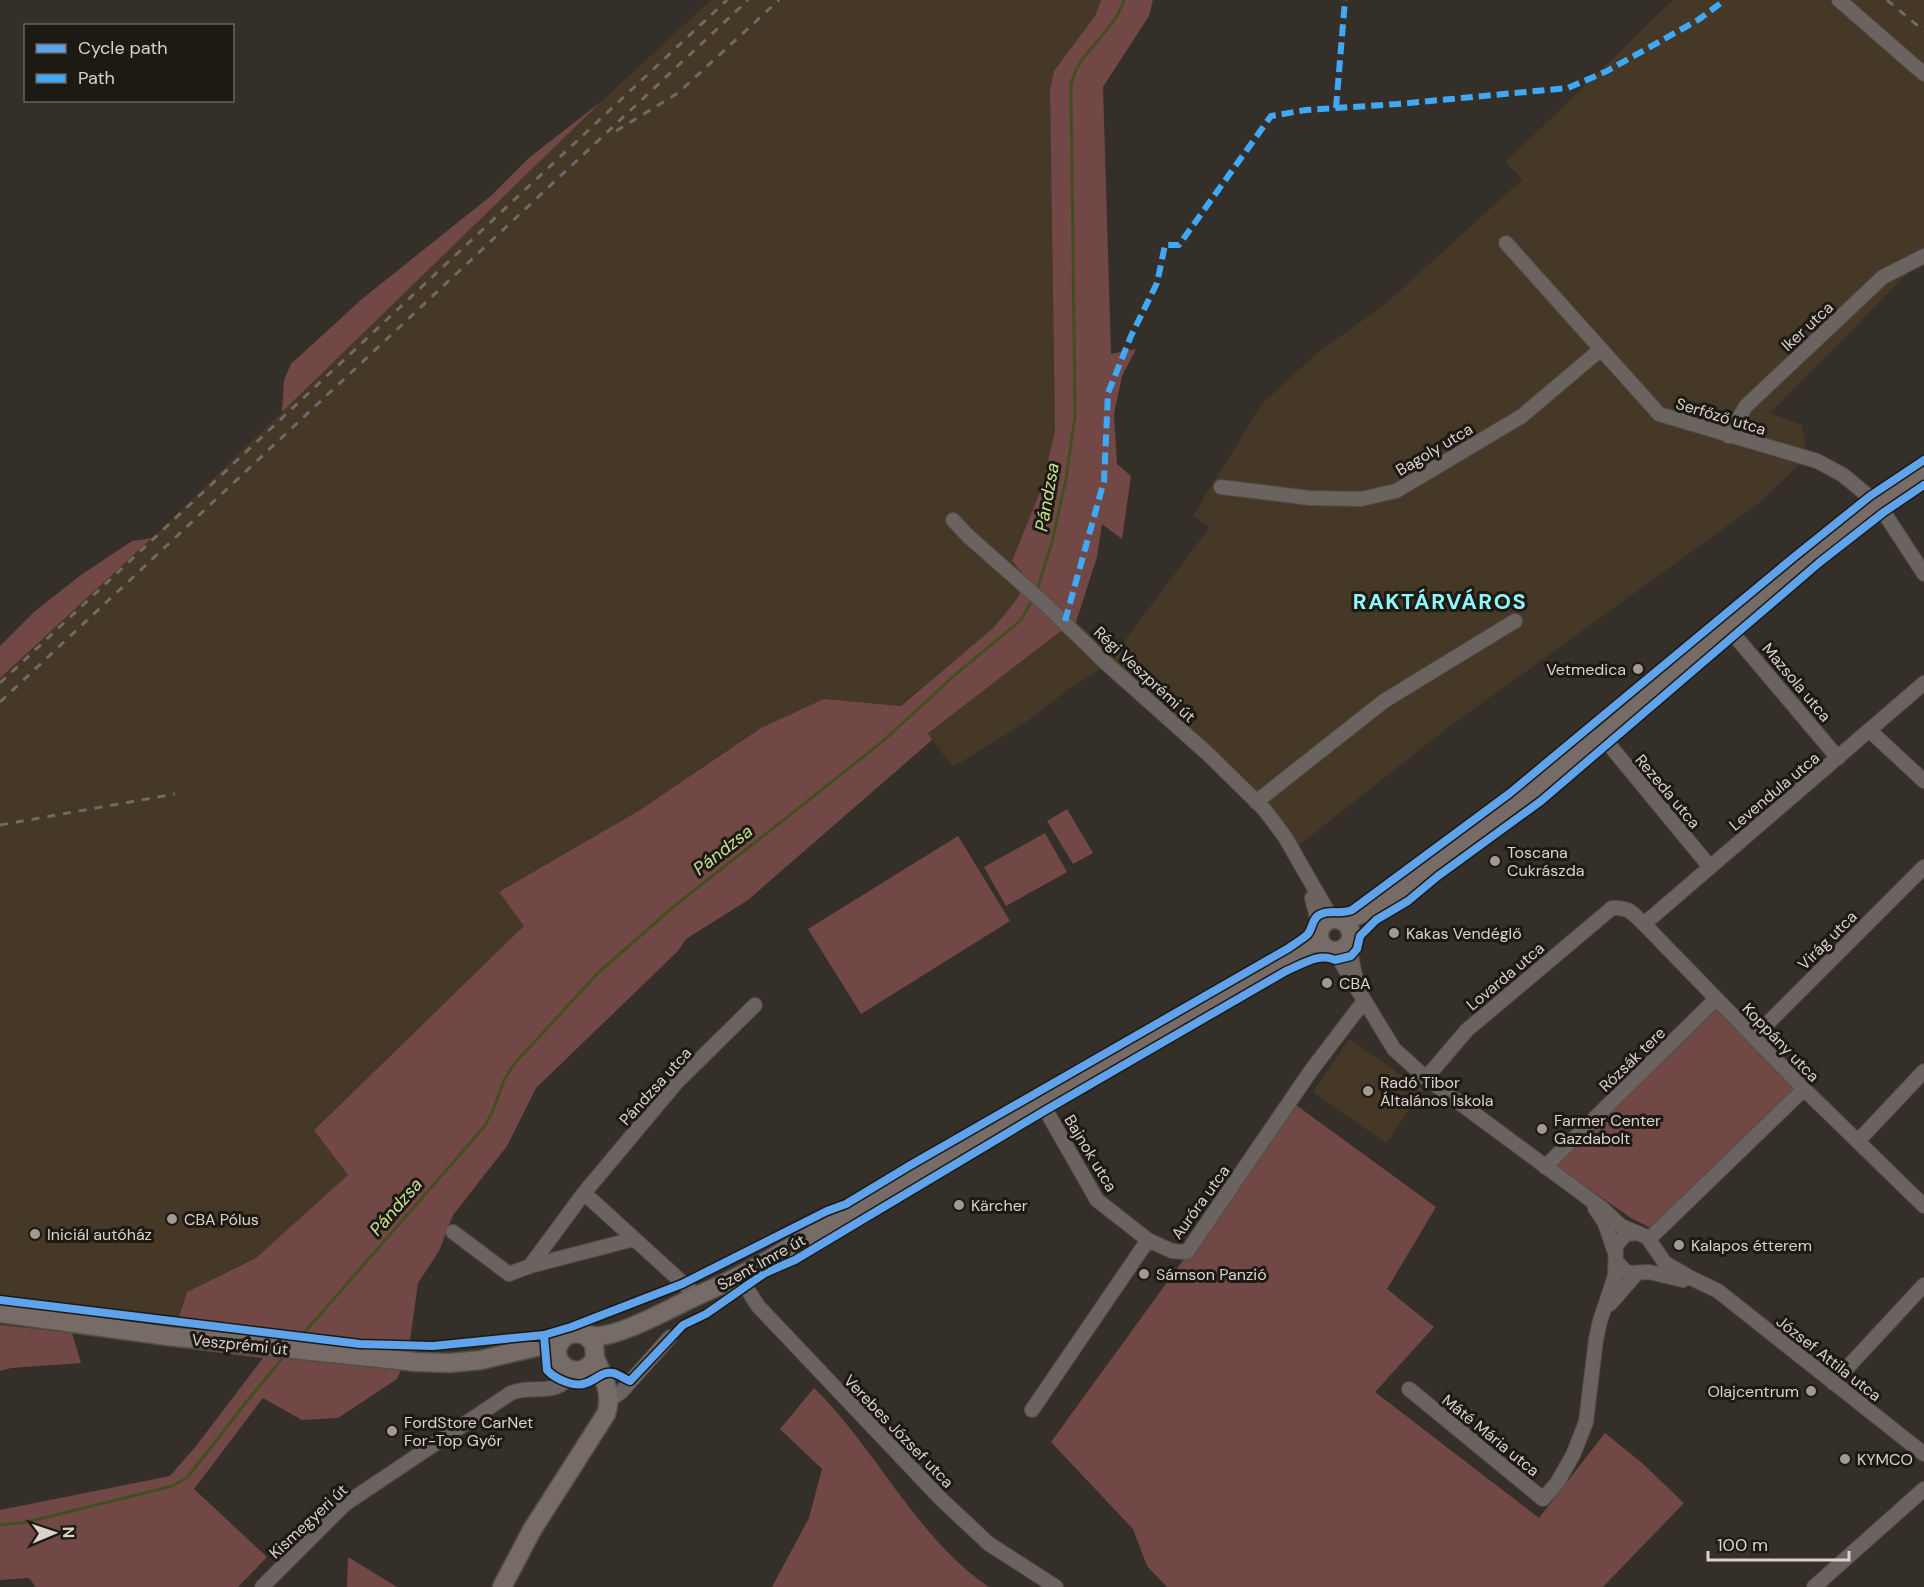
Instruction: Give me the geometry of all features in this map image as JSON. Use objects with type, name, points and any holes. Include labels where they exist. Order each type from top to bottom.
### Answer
[{"type":"main road","name":"Szent Imre út","points":[[578,1363],[646,1321],[739,1276],[1041,1100],[1377,912],[1390,898],[1602,736],[1823,547],[1924,474]]},
{"type":"main road","name":"Veszprémi út","points":[[0,1313],[167,1336],[313,1353],[417,1362],[504,1360],[541,1353],[578,1363]]},
{"type":"main road","name":"Szent Imre út","points":[[561,1341],[573,1333],[592,1337],[608,1335],[646,1321]]},
{"type":"main road","points":[[578,1363],[594,1343],[585,1335]]},
{"type":"main road","name":"Veszprémi út","points":[[481,1360],[561,1341]]},
{"type":"main road","points":[[502,1587],[532,1530],[606,1414],[609,1401],[604,1390],[595,1378],[578,1363],[557,1351],[561,1341]]},
{"type":"street","points":[[1839,0],[1924,74]]},
{"type":"street","name":"Serfőző utca","points":[[1506,243],[1659,414],[1817,461],[1843,475],[1879,505],[1924,574]]},
{"type":"street","name":"Iker utca","points":[[1728,436],[1746,406],[1884,277],[1924,256]]},
{"type":"street","name":"Bagoly utca","points":[[1221,487],[1310,498],[1361,499],[1396,490],[1522,416],[1600,350]]},
{"type":"street","name":"Régi Veszprémi út","points":[[953,520],[1107,664],[1208,754],[1256,802],[1285,837],[1334,935]]},
{"type":"street","points":[[1256,802],[1384,701],[1515,621]]},
{"type":"street","name":"Mazsola utca","points":[[1729,629],[1838,758]]},
{"type":"street","name":"Levendula utca","points":[[1644,924],[1924,683]]},
{"type":"street","points":[[1869,730],[1924,781]]},
{"type":"street","name":"Rezeda utca","points":[[1602,736],[1710,867]]},
{"type":"street","name":"Virág utca","points":[[1754,1037],[1924,867]]},
{"type":"street","name":"Koppány utca","points":[[1612,908],[1629,909],[1804,1089],[1924,1206]]},
{"type":"street","name":"Lovarda utca","points":[[1426,1078],[1467,1030],[1612,908]]},
{"type":"street","points":[[1334,935],[1339,959],[1394,1049],[1426,1078],[1586,1197],[1605,1223],[1615,1256]]},
{"type":"street","points":[[1334,935],[1352,962],[1364,1001]]},
{"type":"street","name":"Rózsák tere","points":[[1545,1167],[1716,999]]},
{"type":"street","name":"Auróra utca","points":[[1032,1410],[1148,1240],[1172,1251],[1187,1252],[1310,1072],[1364,1001]]},
{"type":"street","name":"Pándzsa utca","points":[[530,1266],[584,1193],[676,1083],[755,1005]]},
{"type":"street","points":[[1858,1141],[1924,1071]]},
{"type":"street","points":[[1647,1239],[1804,1089]]},
{"type":"street","name":"Bajnok utca","points":[[1041,1100],[1097,1200],[1148,1240]]},
{"type":"street","points":[[584,1193],[697,1296]]},
{"type":"street","name":"József Attila utca","points":[[1586,1197],[1621,1226],[1647,1239],[1661,1260],[1672,1268],[1718,1291],[1924,1454]]},
{"type":"street","points":[[453,1232],[509,1274],[530,1266],[634,1239]]},
{"type":"street","points":[[1615,1256],[1621,1238],[1626,1234],[1647,1239],[1655,1252],[1652,1263],[1639,1273]]},
{"type":"street","name":"József Attila utca","points":[[1615,1256],[1625,1271],[1667,1276],[1713,1289]]},
{"type":"street","name":"Máté Mária utca","points":[[1409,1389],[1543,1499],[1557,1483],[1568,1464],[1586,1422],[1600,1321],[1615,1276],[1615,1256]]},
{"type":"street","name":"Máté Mária utca","points":[[1600,1321],[1622,1289],[1639,1273]]},
{"type":"street","name":"Verebes József utca","points":[[739,1276],[758,1306],[941,1499],[989,1544],[1056,1587]]},
{"type":"street","points":[[1833,1383],[1924,1285]]},
{"type":"street","points":[[609,1401],[621,1392],[670,1337]]},
{"type":"street","name":"Kismegyeri út","points":[[262,1587],[345,1504],[511,1393],[552,1381],[563,1370],[578,1363]]},
{"type":"street","points":[[1814,1587],[1924,1490]]},
{"type":"shaded area","points":[[711,0],[1101,0],[1095,16],[1054,71],[1050,89],[1055,430],[1042,487],[1012,561],[1028,580],[1014,603],[993,628],[900,706],[825,699],[761,728],[640,810],[499,892],[525,926],[314,1129],[349,1175],[256,1258],[187,1292],[175,1329],[173,1347],[0,1325],[0,678],[152,538],[602,101]]},
{"type":"shaded area","points":[[1101,0],[1153,0],[1149,16],[1103,87],[1111,354],[1136,349],[1122,376],[1114,414],[1117,464],[1131,476],[1122,539],[1102,524],[1097,557],[1076,622],[928,733],[932,740],[748,900],[686,939],[678,951],[536,1088],[507,1146],[453,1215],[439,1251],[418,1283],[408,1355],[397,1379],[338,1418],[302,1420],[263,1398],[194,1489],[267,1557],[238,1587],[36,1587],[29,1578],[0,1580],[0,1510],[170,1476],[196,1446],[263,1358],[173,1347],[175,1329],[187,1292],[256,1258],[348,1175],[314,1130],[524,926],[499,892],[640,810],[761,728],[824,699],[901,706],[993,628],[1014,603],[1028,580],[1012,561],[1042,487],[1055,430],[1050,89],[1054,71],[1095,16]]},
{"type":"shaded area","points":[[1673,0],[1924,0],[1924,257],[1770,413],[1802,425],[1807,457],[1759,503],[1446,729],[1303,842],[1291,849],[1285,837],[1164,714],[1101,669],[1071,687],[1029,720],[953,767],[927,733],[1076,622],[1114,655],[1210,527],[1193,516],[1261,405],[1317,353],[1384,305],[1522,180],[1506,162]]},
{"type":"shaded area","points":[[602,101],[282,412],[284,380],[291,364],[362,299],[492,195],[530,157]]},
{"type":"shaded area","points":[[152,538],[0,678],[0,646],[34,612],[81,575],[132,541]]},
{"type":"shaded area","points":[[1067,809],[1093,853],[1073,864],[1047,821]]},
{"type":"shaded area","points":[[1045,833],[1067,872],[1006,906],[984,867]]},
{"type":"shaded area","points":[[958,836],[1010,921],[861,1014],[808,929]]},
{"type":"shaded area","points":[[1716,1005],[1799,1089],[1653,1229],[1631,1218],[1555,1165]]},
{"type":"shaded area","name":"Radó Tibor Általános Iskola","points":[[1349,1039],[1423,1090],[1386,1143],[1313,1092]]},
{"type":"shaded area","points":[[1296,1105],[1436,1207],[1387,1289],[1434,1327],[1375,1392],[1539,1518],[1605,1433],[1642,1463],[1684,1503],[1603,1587],[1167,1587],[1147,1566],[1133,1529],[1051,1442]]},
{"type":"shaded area","points":[[0,1325],[72,1333],[81,1363],[11,1368],[0,1371]]},
{"type":"shaded area","points":[[814,1388],[857,1438],[918,1519],[963,1567],[989,1587],[772,1587],[809,1518],[822,1469],[780,1429]]},
{"type":"shaded area","points":[[348,1557],[397,1587],[347,1587]]},
{"type":"waterway","name":"Pándzsa","points":[[1037,590],[1052,542],[1066,479],[1075,416],[1071,86],[1080,63],[1112,23],[1124,0]]},
{"type":"waterway","name":"Pándzsa","points":[[296,1342],[484,1127],[492,1113],[504,1080],[515,1063],[598,973],[672,908],[882,742],[956,674],[1021,620],[1033,599]]},
{"type":"waterway","name":"Pándzsa","points":[[0,1525],[27,1522],[153,1491],[172,1486],[187,1478],[286,1354]]},
{"type":"railway","points":[[0,683],[727,0]]},
{"type":"railway","points":[[0,702],[748,0]]},
{"type":"railway","points":[[616,131],[678,93],[779,0]]},
{"type":"railway","points":[[1887,0],[1924,31]]},
{"type":"railway","points":[[0,825],[175,794]]},
{"type":"marked path","points":[[1336,108],[1345,0]]},
{"type":"marked path","points":[[1065,621],[1104,481],[1108,393],[1131,336],[1157,283],[1165,245],[1179,245],[1271,116],[1306,110],[1568,88],[1607,71],[1698,20],[1725,0]]},
{"type":"cycle path","points":[[0,1300],[360,1344],[433,1346],[544,1335],[571,1327],[682,1284],[827,1211],[846,1204],[1287,949],[1307,935],[1319,915],[1352,910],[1510,793],[1794,557],[1870,496],[1924,460]]},
{"type":"cycle path","points":[[544,1335],[547,1370],[560,1379],[581,1384],[609,1373],[630,1381],[683,1325],[706,1314],[765,1273],[795,1260],[1046,1110],[1286,971],[1316,958],[1335,960],[1351,956],[1357,949],[1360,936],[1376,920],[1408,901],[1438,876],[1541,801],[1820,562],[1884,512],[1924,485]]},
{"type":"place","name":"Vetmedica","points":[[1638,669]]},
{"type":"place","name":"Toscana Cukrászda","points":[[1495,861]]},
{"type":"place","name":"Kakas Vendéglő","points":[[1394,933]]},
{"type":"place","name":"CBA","points":[[1327,983]]},
{"type":"place","name":"Radó Tibor Általános Iskola","points":[[1368,1091]]},
{"type":"place","name":"Farmer Center Gazdabolt","points":[[1542,1129]]},
{"type":"place","name":"Kärcher","points":[[959,1205]]},
{"type":"place","name":"CBA Pólus","points":[[172,1219]]},
{"type":"place","name":"Iniciál autóház","points":[[35,1234]]},
{"type":"place","name":"Kalapos étterem","points":[[1679,1245]]},
{"type":"place","name":"Sámson Panzió","points":[[1144,1274]]},
{"type":"place","name":"Olajcentrum","points":[[1811,1391]]},
{"type":"place","name":"FordStore CarNet For-Top Győr","points":[[392,1431]]},
{"type":"place","name":"KYMCO","points":[[1845,1459]]},
{"type":"district","name":"RAKTÁRVÁROS","points":[[1440,601]]}]
